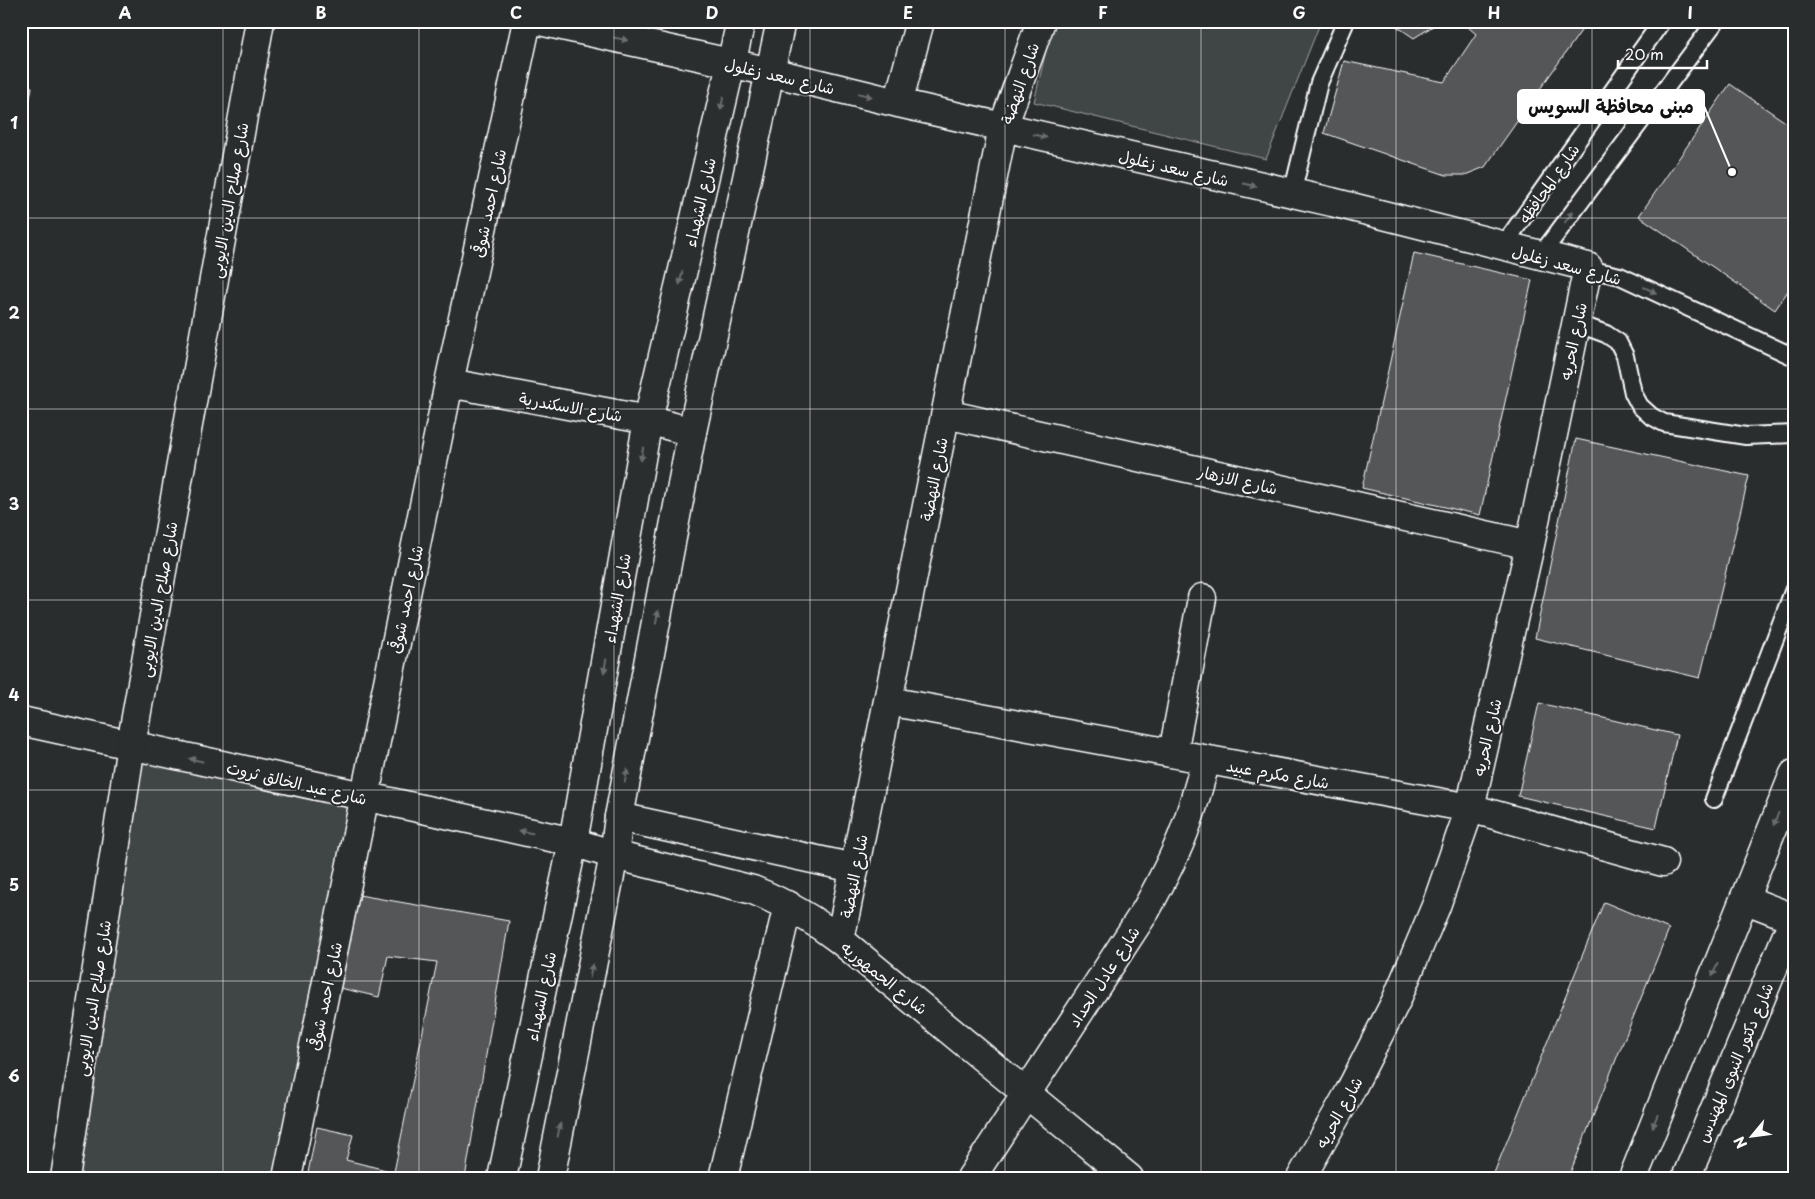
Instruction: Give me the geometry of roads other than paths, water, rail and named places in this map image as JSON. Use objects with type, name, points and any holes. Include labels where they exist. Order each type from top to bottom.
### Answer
[{"type":"street","name":"شارع صلاح الدين الايوبى","points":[[64,1178],[130,745],[260,21]]},
{"type":"street","name":"شارع احمد شوقى","points":[[286,1178],[449,383],[527,21]]},
{"type":"street","name":"شارع سعد زغلول","points":[[540,21],[771,72],[898,103],[1332,202],[1588,267]]},
{"type":"street","name":"شارع الشهداء","points":[[502,1178],[573,842],[648,420],[732,64],[740,21]]},
{"type":"street","points":[[550,1178],[614,855],[619,817],[692,432],[781,21]]},
{"type":"street","points":[[898,103],[920,21]]},
{"type":"street","name":"شارع النهضة","points":[[840,940],[1003,127],[1041,21]]},
{"type":"street","name":"شارع الحريه","points":[[1301,1178],[1350,1093],[1396,1001],[1436,906],[1470,808],[1530,545],[1588,267]]},
{"type":"street","name":"شارع الاسكندرية","points":[[449,383],[648,420],[692,432]]},
{"type":"street","name":"شارع الازهار","points":[[946,414],[1530,545]]},
{"type":"street","points":[[1173,753],[1202,598]]},
{"type":"street","name":"شارع مكرم عبيد","points":[[888,701],[1470,808],[1664,862]]},
{"type":"street","name":"شارع عبد الخالق ثروت","points":[[21,721],[364,798],[573,842]]},
{"type":"street","name":"شارع عادل الحداد","points":[[971,1178],[1158,889],[1182,837],[1206,760]]},
{"type":"street","points":[[1633,1178],[1794,774]]},
{"type":"street","points":[[619,817],[854,868]]},
{"type":"street","name":"شارع الجمهوريه","points":[[573,842],[614,855],[754,890],[788,905],[840,940],[1129,1178]]},
{"type":"street","points":[[1744,899],[1794,918]]},
{"type":"street","points":[[724,1178],[788,905]]},
{"type":"street","name":"شارع دكتور النبوى المهندس","points":[[1686,1178],[1794,918]]},
{"type":"lane","points":[[1292,194],[1319,83],[1346,21]]},
{"type":"lane","name":"شارع المحافظه","points":[[1503,246],[1662,21]]},
{"type":"lane","points":[[1540,256],[1716,21]]},
{"type":"lane","name":"شارع سعد زغلول","points":[[1588,267],[1620,276],[1794,357]]},
{"type":"lane","points":[[1576,323],[1606,334],[1618,342],[1625,356],[1633,393],[1640,406],[1651,416],[1664,422],[1746,436],[1794,434]]},
{"type":"lane","points":[[1714,799],[1794,589]]},
{"type":"place","name":"مبنى محافظة السويس","points":[[1732,172]]}]
